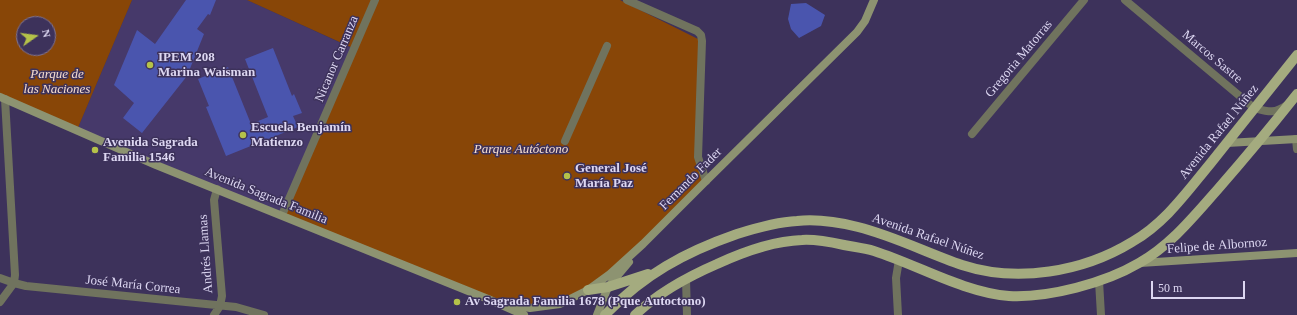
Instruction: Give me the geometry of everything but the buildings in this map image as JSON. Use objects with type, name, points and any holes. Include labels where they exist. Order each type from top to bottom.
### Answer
[{"type":"main road","name":"Fernando Fader","points":[[488,299],[530,308],[560,304],[588,290],[610,274],[643,244],[857,32],[865,21],[874,0]]},
{"type":"main road","name":"Avenida Rafael Núñez","points":[[605,315],[628,293],[655,272],[702,247],[764,226],[799,220],[841,224],[873,231],[963,266],[1014,274],[1070,267],[1112,253],[1149,231],[1174,208],[1297,55]]},
{"type":"main road","points":[[635,315],[662,293],[686,279],[726,260],[765,246],[802,240],[818,240],[874,251],[964,286],[1008,296],[1052,292],[1099,281],[1140,263],[1154,254],[1180,231],[1260,141],[1297,94]]},
{"type":"main road","name":"Avenida Sagrada Familia","points":[[2,98],[156,165],[488,299],[524,315]]},
{"type":"main road","points":[[1227,143],[1297,139]]},
{"type":"main road","points":[[597,315],[608,288],[643,244]]},
{"type":"main road","name":"Felipe de Albornoz","points":[[1140,263],[1297,253]]},
{"type":"main road","points":[[588,290],[608,288],[655,272]]},
{"type":"street","name":"Nicanor Carranza","points":[[282,216],[375,0]]},
{"type":"street","points":[[627,0],[697,31],[701,35],[698,157],[706,180]]},
{"type":"street","name":"Gregoria Matorras","points":[[972,134],[1084,0]]},
{"type":"street","name":"Marcos Sastre","points":[[1125,0],[1254,108],[1274,112],[1290,104]]},
{"type":"street","points":[[565,141],[607,46]]},
{"type":"street","points":[[0,302],[14,283],[15,275],[2,98]]},
{"type":"street","points":[[1297,139],[1297,149]]},
{"type":"street","name":"Andrés Llamas","points":[[214,315],[220,306],[222,296],[214,200],[217,189]]},
{"type":"street","points":[[898,315],[896,278],[899,260]]},
{"type":"street","name":"José María Correa","points":[[0,278],[14,283],[236,307],[264,315]]},
{"type":"street","points":[[686,279],[687,315]]},
{"type":"street","points":[[1099,281],[1101,315]]},
{"type":"shaded area","name":"Escuela Benjamín Matienzo","points":[[132,0],[247,0],[354,49],[282,215],[77,130]]},
{"type":"green space","name":"Parque de las Naciones","points":[[0,0],[132,0],[77,130],[0,97]]},
{"type":"green space","name":"Parque Autóctono","points":[[247,0],[620,0],[702,41],[698,157],[706,181],[610,274],[560,304],[530,308],[499,301],[282,215],[355,49]]},
{"type":"place","name":"IPEM 208 Marina Waisman","points":[[150,65]]},
{"type":"place","name":"Escuela Benjamín Matienzo","points":[[243,135]]},
{"type":"place","name":"Avenida Sagrada Familia 1546","points":[[95,150]]},
{"type":"place","name":"General José María Paz","points":[[567,176]]},
{"type":"place","name":"Av Sagrada Familia 1678 (Pque Autoctono)","points":[[457,302]]}]
